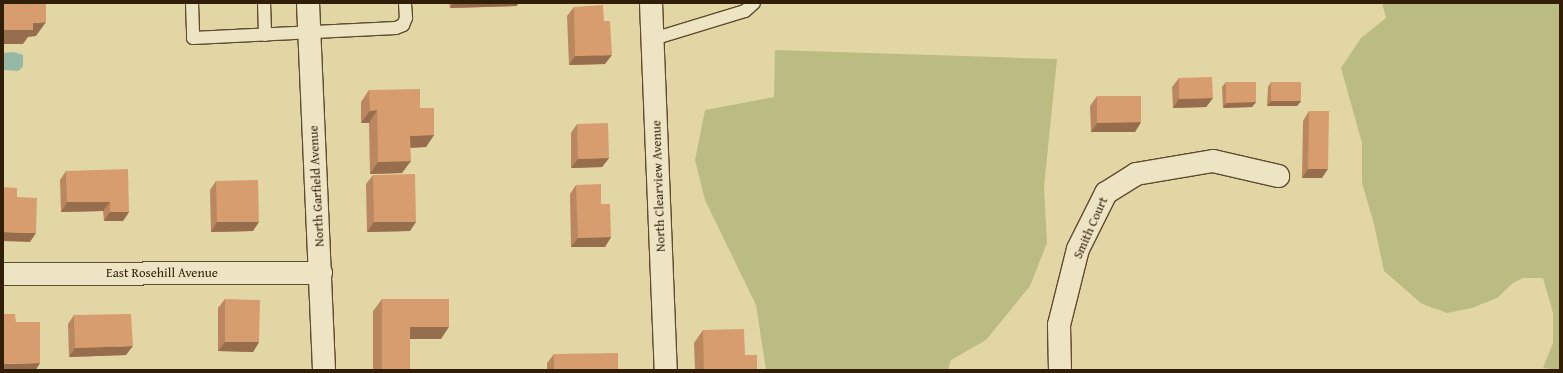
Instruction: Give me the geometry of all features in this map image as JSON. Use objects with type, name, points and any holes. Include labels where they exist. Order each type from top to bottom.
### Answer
[{"type":"street","name":"North Garfield Avenue","points":[[308,3],[321,272],[324,370]]},
{"type":"street","name":"North Clearview Avenue","points":[[652,3],[666,370]]},
{"type":"street","name":"Smith Court","points":[[1060,370],[1059,325],[1078,249],[1106,193],[1136,174],[1213,161],[1278,176]]},
{"type":"street","name":"East Rosehill Avenue","points":[[3,274],[321,272]]},
{"type":"lane","points":[[192,3],[193,38],[396,28],[403,25],[406,18],[405,3]]},
{"type":"lane","points":[[264,3],[265,35]]},
{"type":"lane","points":[[653,39],[745,11],[754,3]]},
{"type":"green space","points":[[1382,3],[1560,3],[1560,370],[1543,368],[1553,343],[1553,313],[1543,278],[1523,278],[1513,283],[1497,298],[1472,308],[1447,313],[1422,304],[1384,271],[1374,224],[1362,183],[1362,143],[1341,68],[1361,38],[1386,18]]},
{"type":"green space","points":[[775,50],[1057,59],[1044,187],[1047,243],[1030,286],[986,340],[951,360],[948,370],[766,370],[756,305],[705,200],[695,160],[705,110],[774,97]]},
{"type":"shaded area","points":[[14,52],[23,55],[23,67],[18,71],[3,70],[3,53]]},
{"type":"building","points":[[3,3],[46,3],[46,22],[33,23],[33,30],[3,30]]},
{"type":"building","points":[[603,5],[604,21],[610,21],[612,55],[575,56],[574,7]]},
{"type":"building","points":[[1212,77],[1213,98],[1179,99],[1179,78]]},
{"type":"building","points":[[1226,82],[1256,82],[1256,102],[1226,103]]},
{"type":"building","points":[[1271,82],[1301,82],[1301,101],[1271,101]]},
{"type":"building","points":[[420,89],[420,108],[434,108],[434,135],[410,136],[411,161],[378,162],[377,110],[370,111],[369,90]]},
{"type":"building","points":[[1097,96],[1141,96],[1141,122],[1097,123]]},
{"type":"building","points":[[1309,111],[1329,111],[1328,169],[1308,169]]},
{"type":"building","points":[[608,123],[609,158],[578,159],[577,124]]},
{"type":"building","points":[[128,169],[129,212],[110,212],[110,202],[67,202],[66,171]]},
{"type":"building","points":[[415,174],[416,222],[374,222],[373,175]]},
{"type":"building","points":[[258,180],[259,222],[217,222],[216,181]]},
{"type":"building","points":[[601,184],[601,204],[610,204],[611,237],[578,238],[576,185]]},
{"type":"building","points":[[3,187],[17,188],[17,197],[37,198],[36,233],[3,232]]},
{"type":"building","points":[[225,299],[260,300],[259,342],[225,342]]},
{"type":"building","points":[[382,299],[449,299],[449,327],[410,327],[410,370],[382,370]]},
{"type":"building","points":[[3,314],[15,314],[16,322],[40,322],[40,363],[3,364]]},
{"type":"building","points":[[131,314],[133,346],[75,348],[74,315]]},
{"type":"building","points":[[744,329],[745,355],[757,355],[757,370],[704,370],[703,330]]},
{"type":"building","points":[[618,353],[618,370],[554,370],[554,354]]}]
